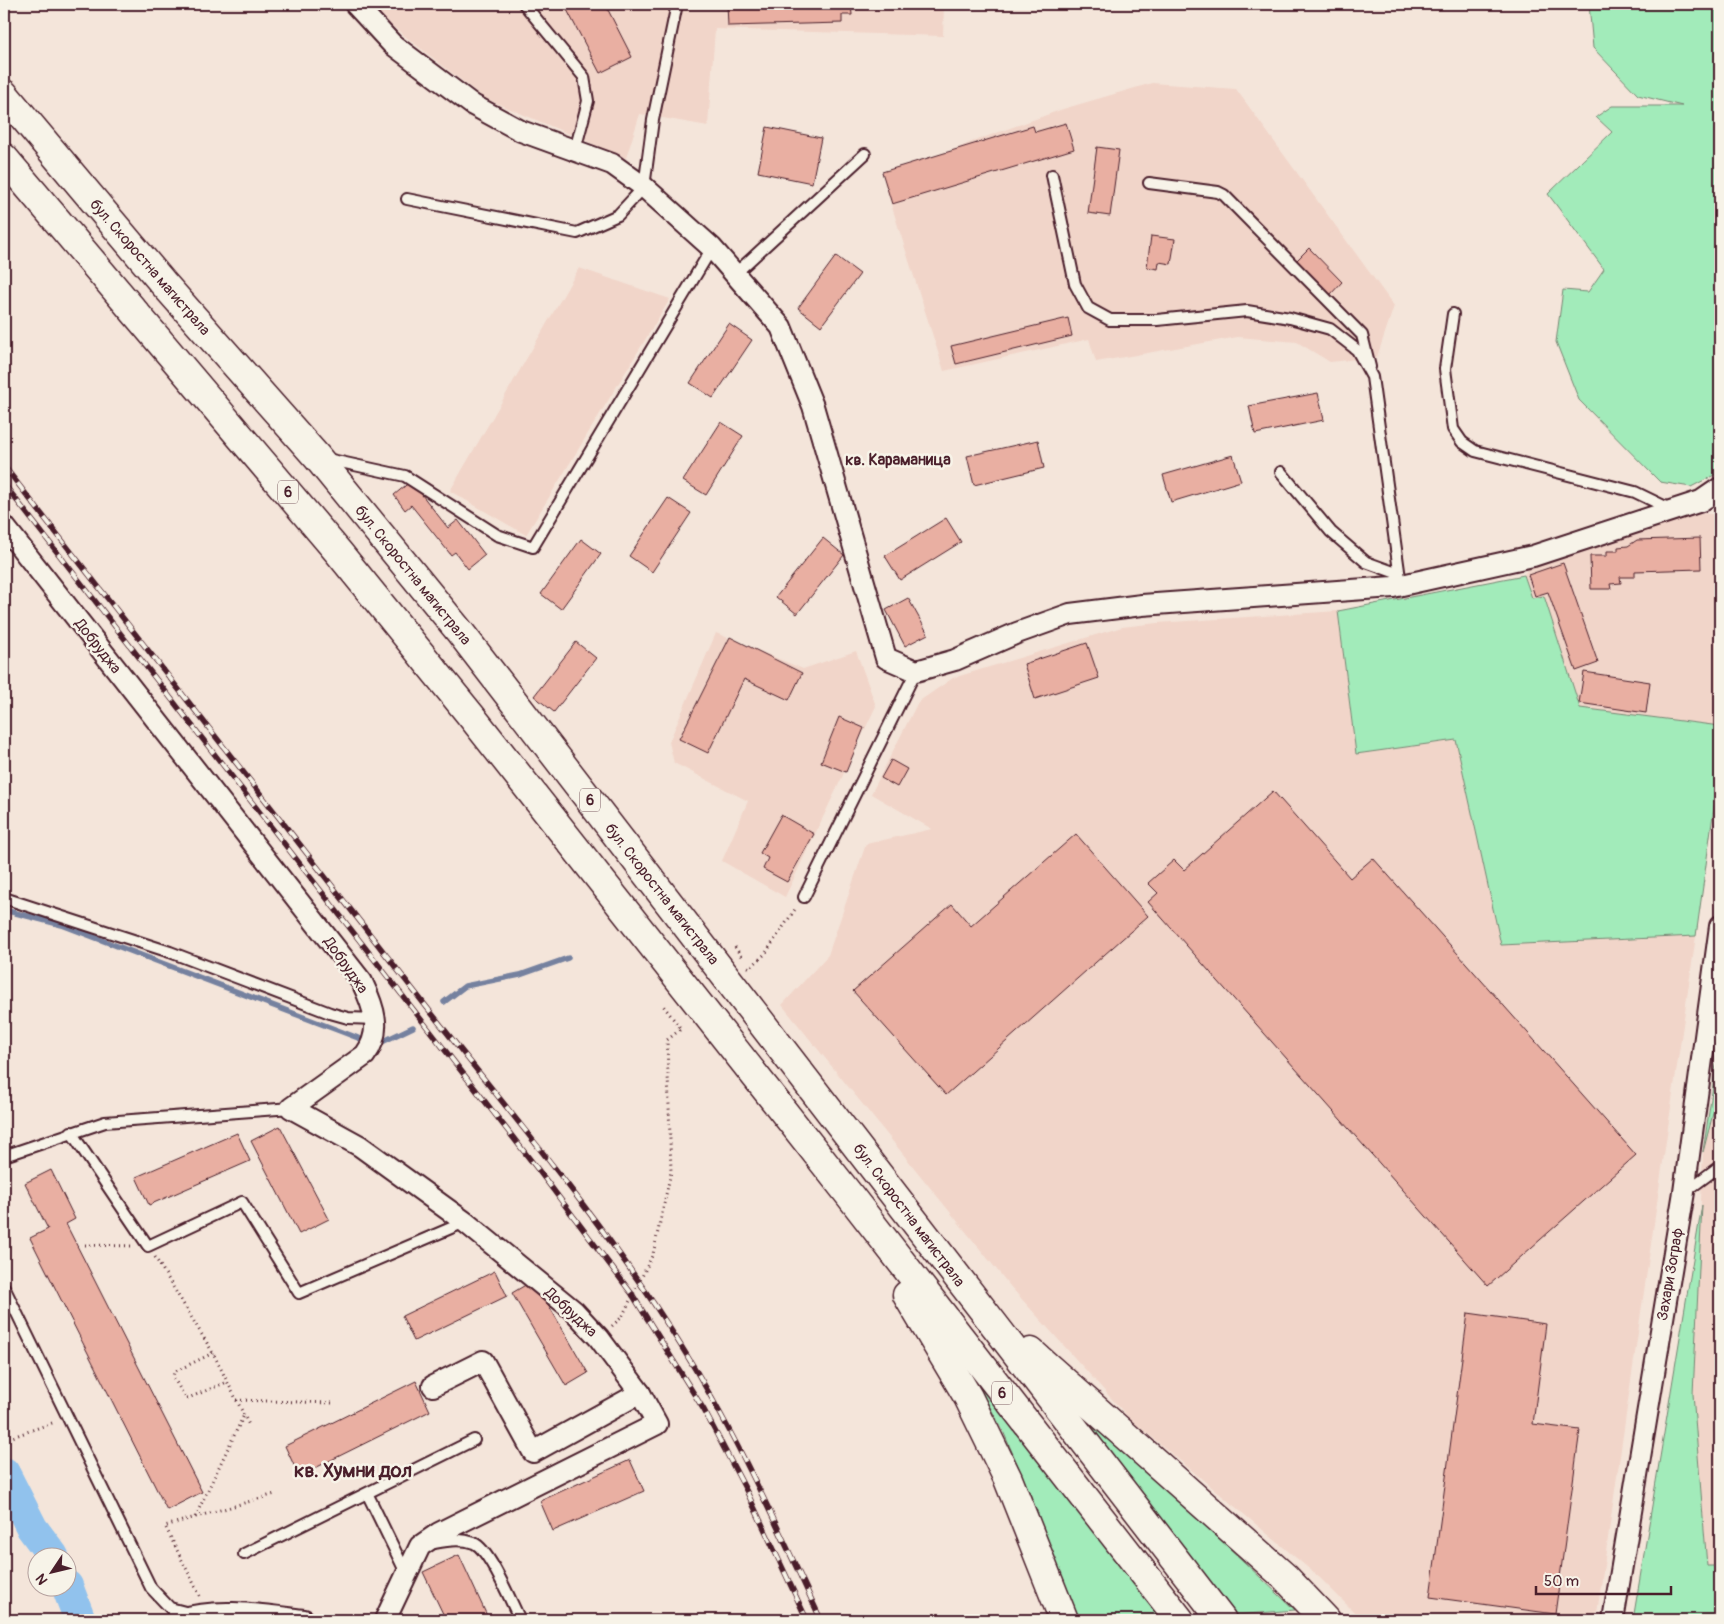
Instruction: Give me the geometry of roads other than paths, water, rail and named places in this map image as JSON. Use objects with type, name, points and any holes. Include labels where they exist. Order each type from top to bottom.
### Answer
[{"type":"highway","name":"бул. Скоростна магистрала","points":[[4,94],[163,283],[317,457],[460,632],[1222,1620]]},
{"type":"highway","name":"6","points":[[4,158],[345,560],[472,716],[847,1192],[1180,1620]]},
{"type":"highway","points":[[847,1192],[968,1397],[1008,1479],[1064,1620]]},
{"type":"highway","points":[[981,1308],[1285,1577],[1326,1620]]},
{"type":"street","points":[[355,4],[392,44],[473,105],[521,131],[612,164],[644,187],[712,248],[782,327],[809,397],[886,658],[916,671],[955,660],[1017,632],[1070,614],[1142,604],[1400,580],[1533,556],[1673,510],[1711,501],[1720,488]]},
{"type":"street","name":"Добруджа","points":[[4,526],[362,982],[373,1006],[374,1034]]},
{"type":"street","name":"Захари Зограф","points":[[1613,1620],[1684,1192],[1720,926]]},
{"type":"street","points":[[291,1108],[365,1055],[374,1034]]},
{"type":"street","name":"Добруджа","points":[[291,1108],[360,1146],[465,1222],[574,1311],[599,1338],[640,1393],[657,1424],[439,1533],[420,1546]]},
{"type":"street","points":[[432,1386],[483,1361],[532,1452],[640,1393]]},
{"type":"street","points":[[385,1620],[420,1546]]},
{"type":"street","points":[[193,1616],[254,1614],[304,1620]]},
{"type":"lane","points":[[524,4],[584,77],[588,101],[575,150]]},
{"type":"lane","points":[[407,199],[576,233],[618,216],[644,187],[653,120],[677,4]]},
{"type":"lane","points":[[736,273],[865,154]]},
{"type":"lane","points":[[1052,175],[1075,284],[1088,308],[1110,320],[1157,320],[1247,311],[1290,318],[1330,329],[1357,350],[1372,377]]},
{"type":"lane","points":[[1149,184],[1218,192],[1224,195],[1362,335],[1372,377],[1400,580]]},
{"type":"lane","points":[[317,457],[405,476],[497,535],[533,547],[712,248]]},
{"type":"lane","points":[[1453,314],[1445,368],[1454,429],[1462,442],[1475,451],[1635,492],[1673,510]]},
{"type":"lane","points":[[1281,472],[1331,532],[1366,562],[1400,580]]},
{"type":"lane","points":[[804,897],[916,671]]},
{"type":"lane","points":[[4,898],[170,952],[330,1013],[348,1018],[374,1034]]},
{"type":"lane","points":[[4,1156],[105,1122],[291,1108]]},
{"type":"lane","points":[[71,1132],[148,1246],[242,1202],[298,1293],[465,1222]]},
{"type":"lane","points":[[1684,1192],[1720,1166]]},
{"type":"lane","points":[[4,1287],[151,1588],[170,1608],[193,1616]]},
{"type":"lane","points":[[244,1554],[368,1495],[474,1440]]},
{"type":"lane","points":[[368,1495],[407,1574]]},
{"type":"lane","points":[[420,1546],[452,1539],[476,1544],[494,1566],[520,1620]]},
{"type":"waterway","points":[[4,910],[62,925],[366,1041],[382,1042],[413,1027]]},
{"type":"waterway","points":[[444,1002],[465,986],[520,975],[568,958]]},
{"type":"waterway","points":[[4,1473],[32,1528],[46,1546]]},
{"type":"waterway","points":[[71,1596],[80,1620]]},
{"type":"railway","points":[[4,466],[620,1254],[678,1341],[718,1409],[754,1479],[821,1620]]},
{"type":"railway","points":[[4,484],[536,1167],[632,1294],[704,1410],[747,1492],[807,1620]]},
{"type":"district","name":"кв. Караманица","points":[[898,459]]},
{"type":"district","name":"кв. Хумни дол","points":[[353,1470]]}]
